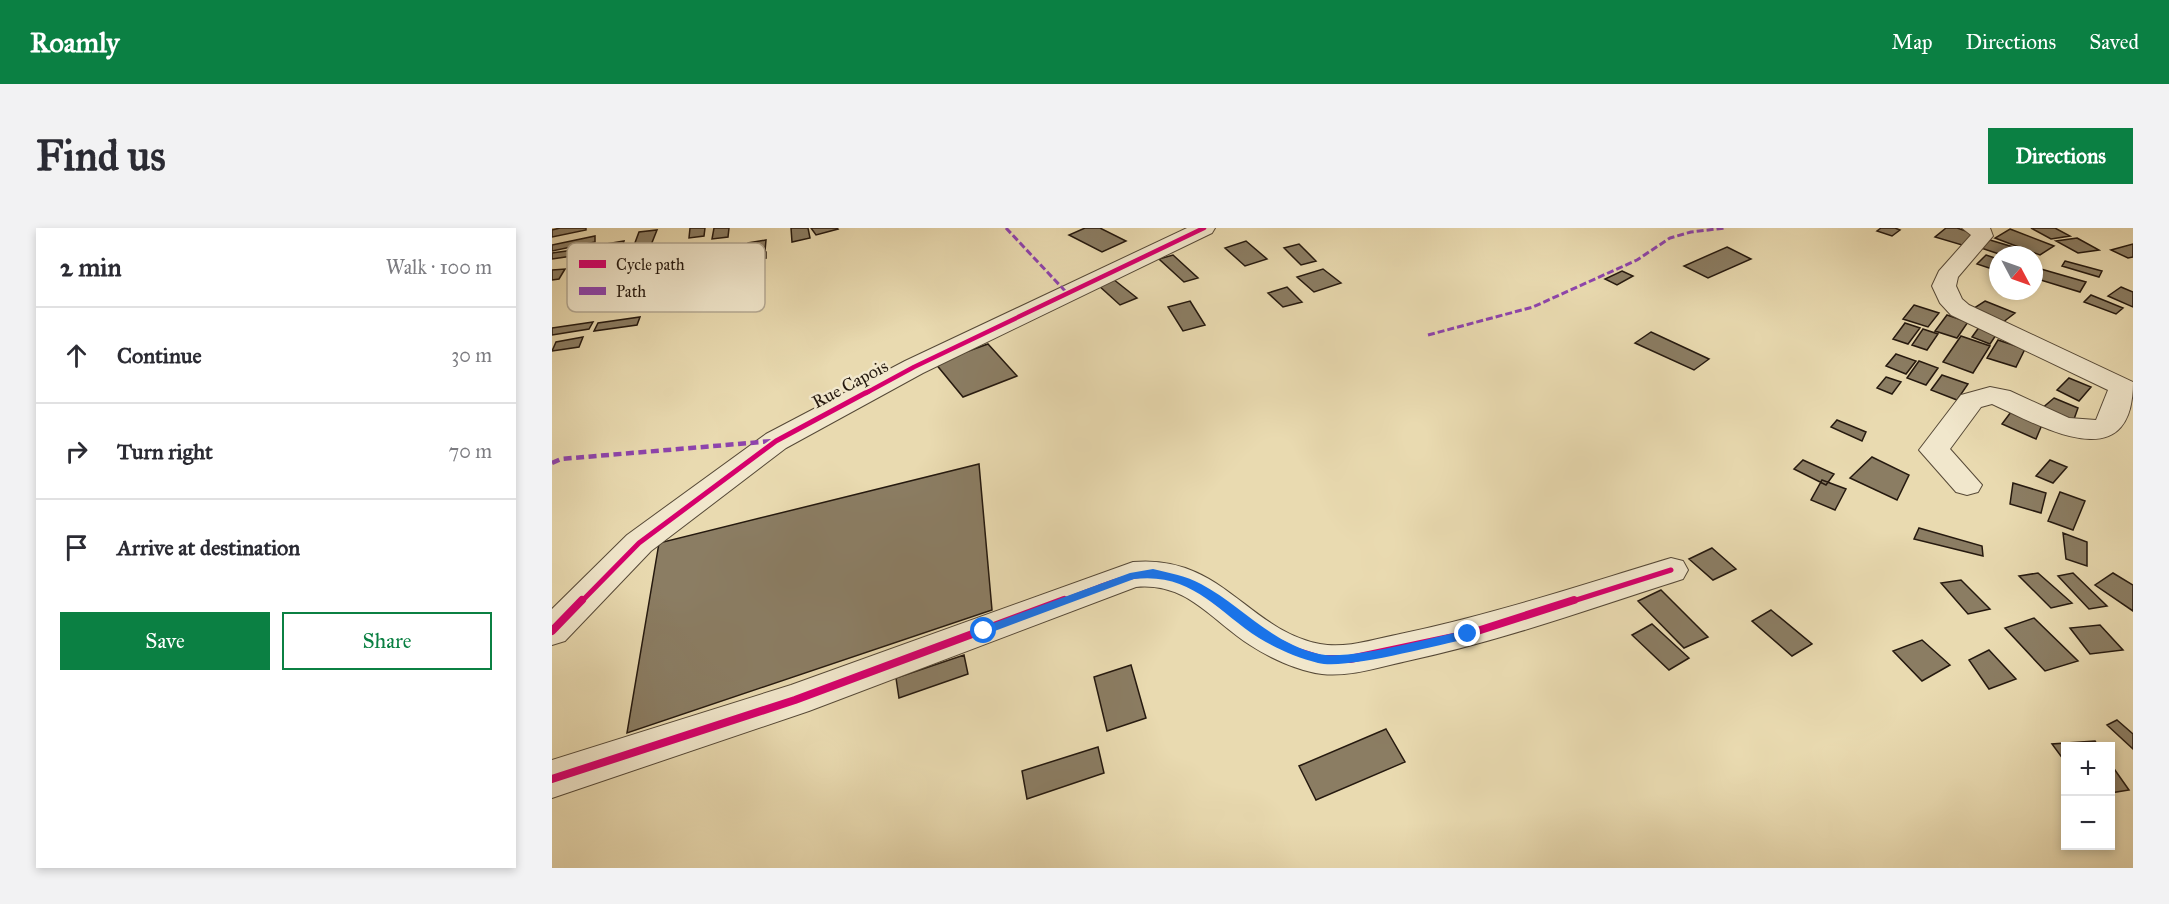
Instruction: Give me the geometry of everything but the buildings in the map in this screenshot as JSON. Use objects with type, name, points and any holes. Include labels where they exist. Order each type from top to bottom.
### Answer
[{"type":"street","name":"Rue Capois","points":[[552,631],[639,543],[776,441],[914,367],[1204,228]]},
{"type":"street","points":[[1966,485],[1934,450],[1971,401],[1990,395],[2000,397],[2064,426],[2102,430],[2109,425],[2128,389],[1960,310],[1952,303],[1944,286],[1947,276],[1982,236],[1981,231],[1973,228]]},
{"type":"street","points":[[552,779],[795,700],[1133,575],[1153,573],[1178,578],[1198,587],[1263,635],[1294,651],[1321,659],[1350,659],[1468,634],[1671,570]]},
{"type":"marked path","points":[[1006,228],[1067,293]]},
{"type":"marked path","points":[[1428,335],[1533,307],[1637,260],[1670,238],[1691,232],[1725,228]]},
{"type":"marked path","points":[[552,463],[561,459],[773,441]]},
{"type":"cycle path","points":[[552,631],[639,543],[776,441],[914,367],[1204,228]]},
{"type":"cycle path","points":[[552,779],[795,700],[1133,575],[1153,573],[1178,578],[1198,587],[1263,635],[1295,651],[1321,659],[1350,659],[1468,634],[1671,570]]},
{"type":"route","points":[[984,631],[1133,575],[1153,573],[1178,578],[1198,587],[1263,635],[1294,651],[1321,659],[1350,659],[1468,634]]}]
